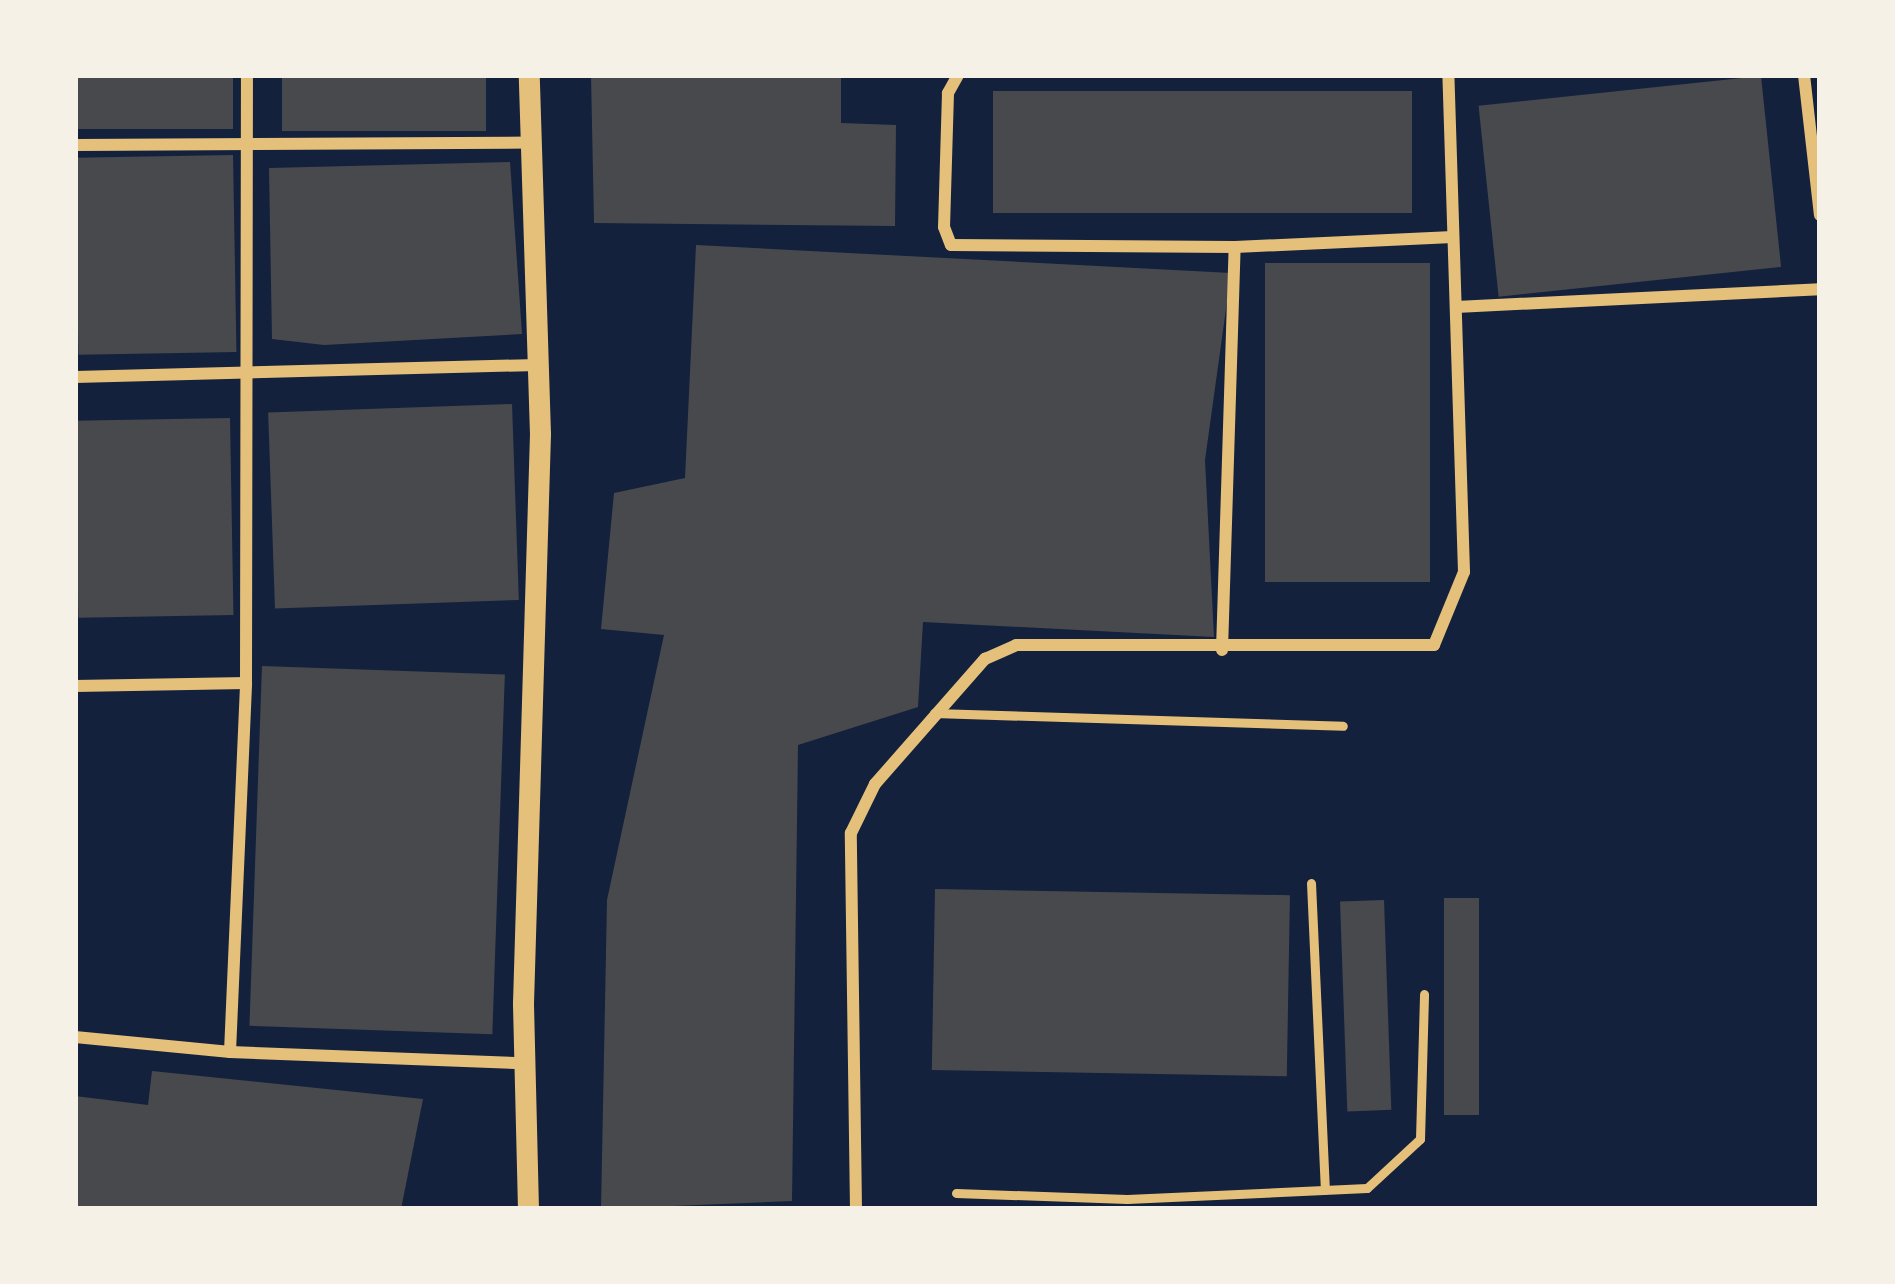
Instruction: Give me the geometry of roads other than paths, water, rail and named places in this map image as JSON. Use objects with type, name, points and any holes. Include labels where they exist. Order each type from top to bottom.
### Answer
[{"type":"street","points":[[230,1052],[246,683],[247,75]]},
{"type":"street","points":[[528,1209],[523,1064],[539,365],[529,75]]},
{"type":"street","points":[[958,75],[948,93],[944,227],[951,244],[1235,247],[1453,237]]},
{"type":"street","points":[[856,1209],[851,833],[875,784],[985,659],[1016,645],[1222,650],[1434,645],[1464,572],[1448,75]]},
{"type":"street","points":[[1804,75],[1820,215]]},
{"type":"street","points":[[75,145],[530,143]]},
{"type":"street","points":[[1222,650],[1235,247]]},
{"type":"street","points":[[1456,307],[1820,289]]},
{"type":"street","points":[[75,377],[539,365]]},
{"type":"street","points":[[75,686],[246,683]]},
{"type":"street","points":[[75,1037],[230,1052],[523,1064]]},
{"type":"lane","points":[[934,713],[1343,725]]},
{"type":"lane","points":[[1311,884],[1325,1190]]},
{"type":"lane","points":[[956,1193],[1127,1204],[1367,1188],[1420,1139],[1424,994]]}]
